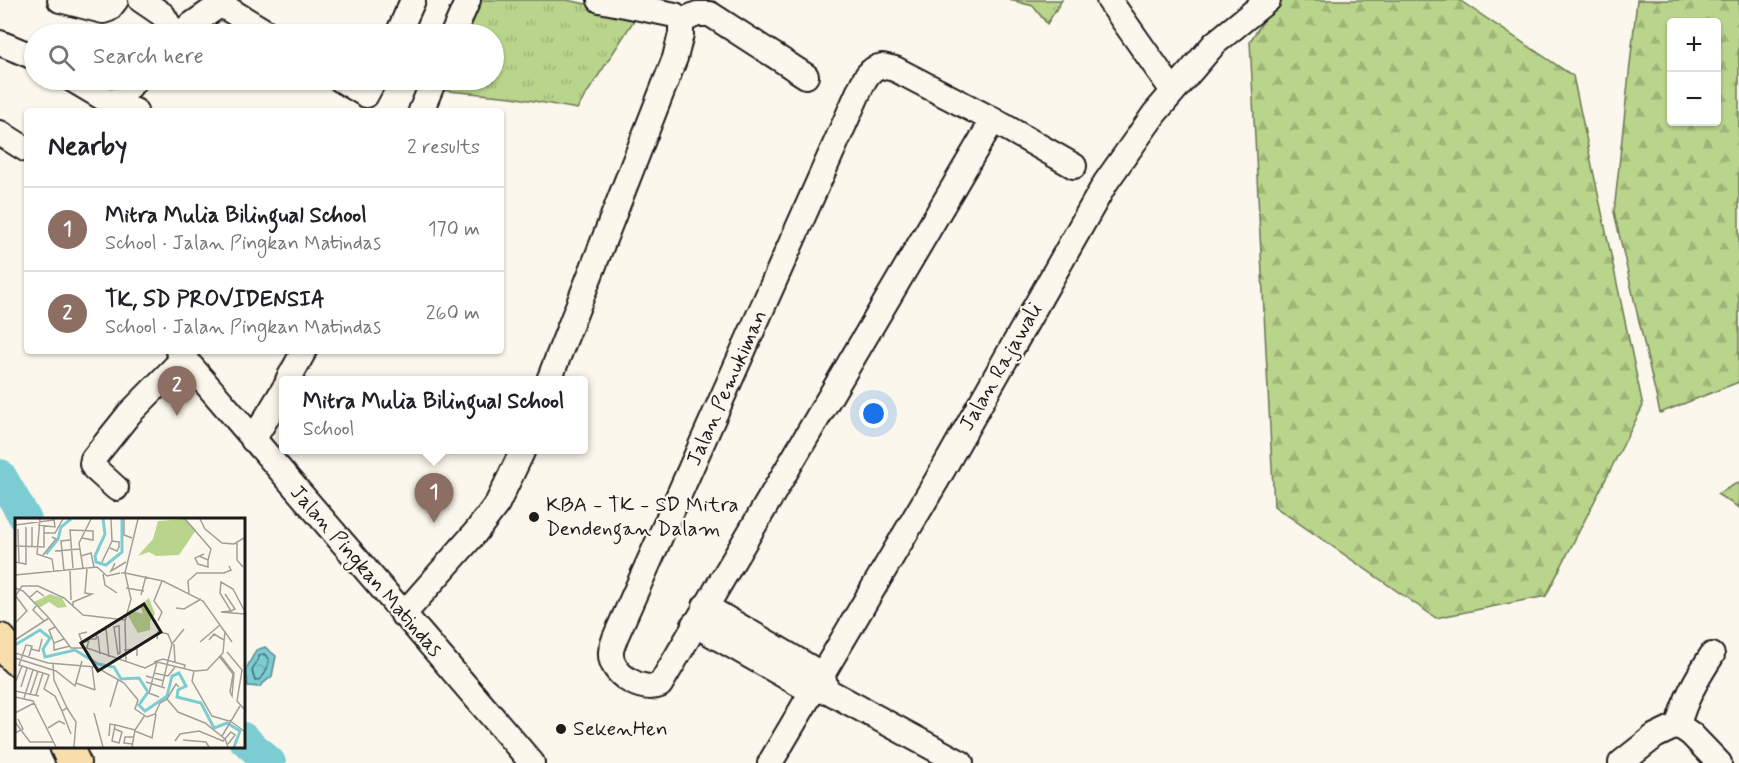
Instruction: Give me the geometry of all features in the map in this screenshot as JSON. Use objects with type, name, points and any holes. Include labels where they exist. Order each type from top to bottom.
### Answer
[{"type":"main road","points":[[0,640],[15,658]]},
{"type":"main road","points":[[66,748],[74,763]]},
{"type":"street","points":[[60,0],[103,11],[109,9],[116,0]]},
{"type":"street","points":[[141,0],[164,15],[170,24]]},
{"type":"street","points":[[402,24],[413,0]]},
{"type":"street","points":[[457,24],[468,0]]},
{"type":"street","points":[[551,376],[675,58],[681,34],[681,21],[675,15],[600,0]]},
{"type":"street","points":[[1109,0],[1173,91]]},
{"type":"street","name":"Jalan Rajawali","points":[[770,763],[820,686],[1106,182],[1173,91],[1215,43],[1268,0]]},
{"type":"street","points":[[191,24],[217,7],[223,6],[230,9],[247,8],[261,24]]},
{"type":"street","points":[[681,21],[697,14],[710,14],[806,76]]},
{"type":"street","points":[[0,43],[24,53]]},
{"type":"street","name":"Jalan Pemukiman","points":[[875,67],[895,69],[993,120],[699,615],[660,685],[654,688],[645,687],[618,672],[613,665],[610,652],[615,638],[866,77],[875,67]]},
{"type":"street","points":[[89,90],[118,108]]},
{"type":"street","points":[[121,108],[130,90]]},
{"type":"street","points":[[422,108],[430,90]]},
{"type":"street","points":[[993,120],[1074,166]]},
{"type":"street","points":[[0,133],[24,148]]},
{"type":"street","points":[[291,376],[302,354]]},
{"type":"street","points":[[116,488],[94,468],[93,459],[181,355]]},
{"type":"street","name":"Jalan Pingkan Matindas","points":[[181,355],[532,763]]},
{"type":"street","points":[[253,440],[279,397]]},
{"type":"street","points":[[403,615],[481,526],[496,504],[521,454]]},
{"type":"street","points":[[699,615],[820,686],[961,763]]},
{"type":"street","points":[[1621,763],[1655,736],[1678,725],[1686,699],[1712,655]]},
{"type":"street","points":[[1678,725],[1691,734],[1719,763]]},
{"type":"green space","points":[[477,0],[566,0],[638,14],[577,109],[512,97],[439,90],[504,90],[504,24],[466,24]]},
{"type":"green space","points":[[1010,0],[1062,0],[1047,24],[1033,6]]},
{"type":"green space","points":[[1277,0],[1459,0],[1573,76],[1643,406],[1546,596],[1436,618],[1274,506],[1250,41]]},
{"type":"green space","points":[[1637,0],[1739,0],[1739,382],[1660,413],[1614,212]]},
{"type":"green space","points":[[1739,482],[1739,508],[1717,494]]},
{"type":"water","points":[[265,647],[276,656],[272,676],[259,687],[248,686],[245,671],[256,650]]},
{"type":"waterway","points":[[0,475],[25,518]]},
{"type":"waterway","points":[[244,739],[270,763]]},
{"type":"place","name":"TK, SD PROVIDENSIA","points":[[177,416]]},
{"type":"place","name":"KBA - TK - SD Mitra Dendengan Dalam","points":[[534,517]]},
{"type":"place","name":"Mitra Mulia Bilingual School","points":[[434,523]]},
{"type":"place","name":"SekenHen","points":[[561,729]]}]
